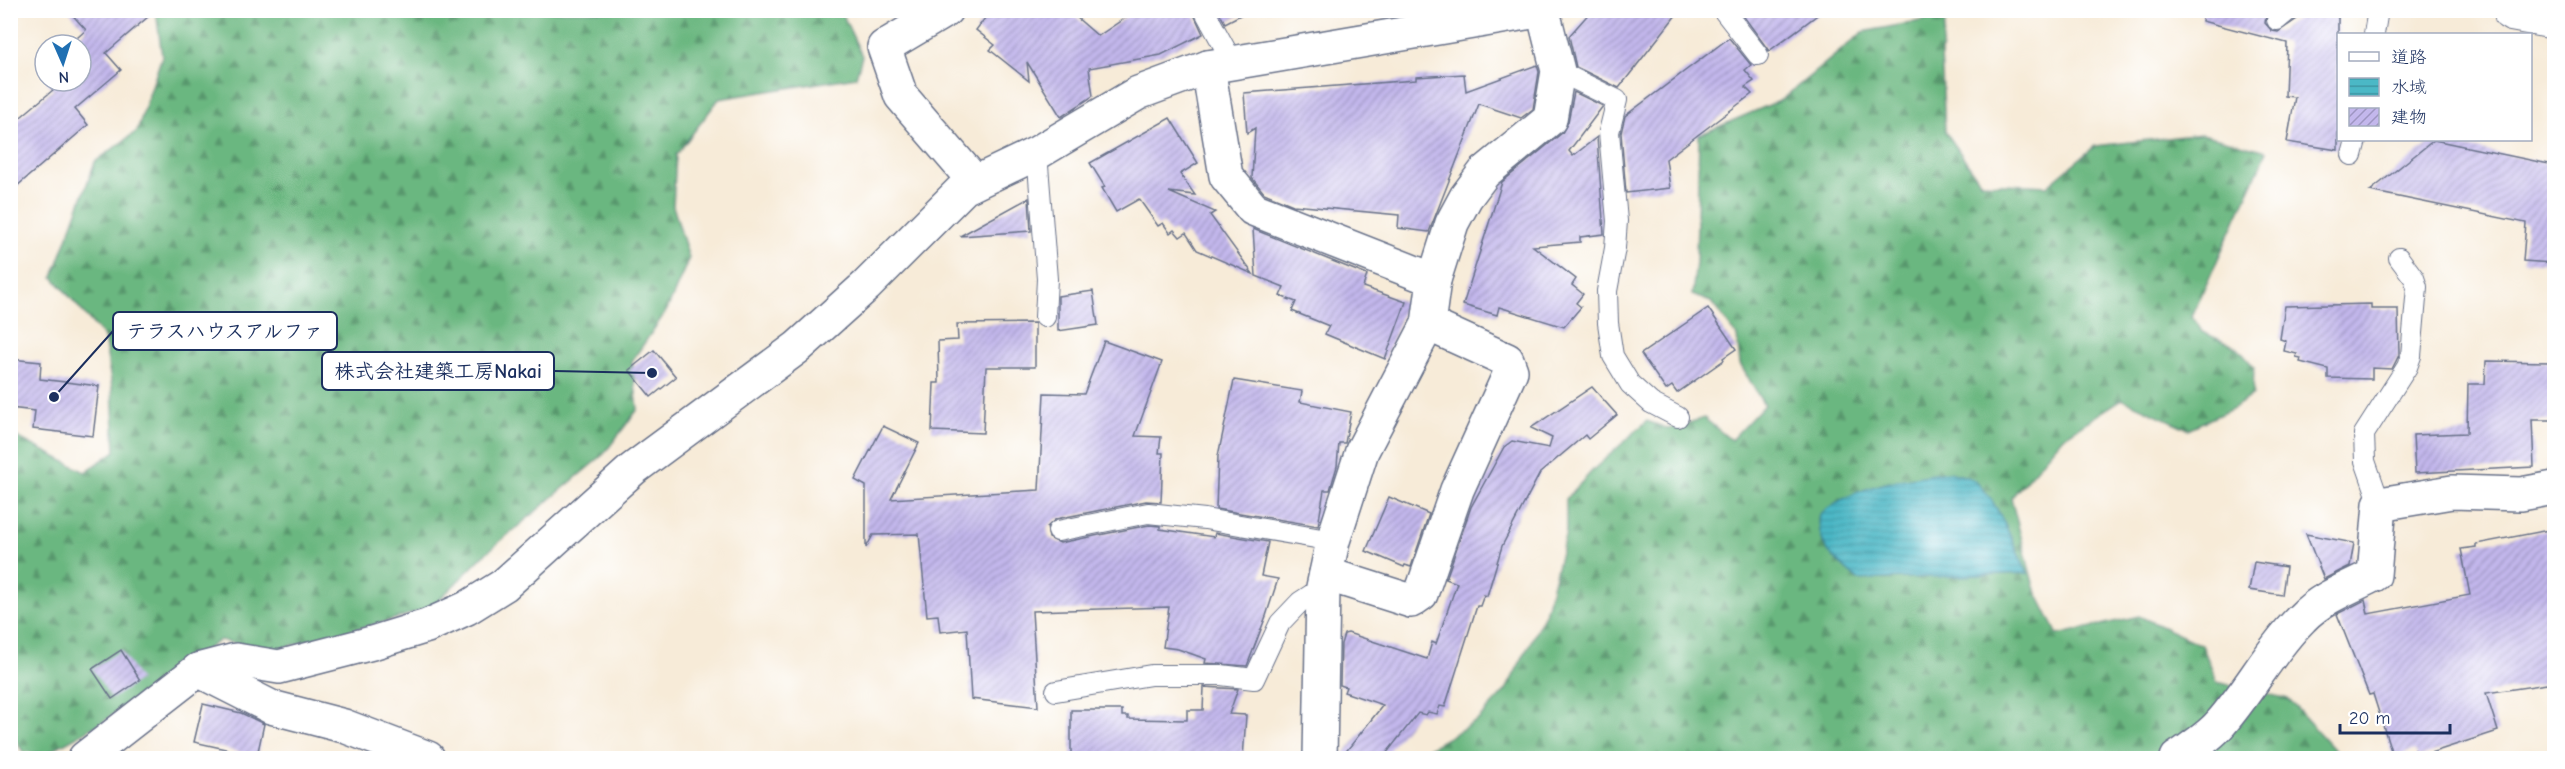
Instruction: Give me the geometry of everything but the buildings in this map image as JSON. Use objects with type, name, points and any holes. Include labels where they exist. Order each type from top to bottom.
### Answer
[{"type":"street","points":[[946,10],[884,47],[901,96],[975,182]]},
{"type":"street","points":[[85,759],[198,670],[236,660],[279,667],[416,630],[467,608],[504,585],[633,469],[798,347],[866,286],[964,188],[1037,153],[1138,93],[1221,65],[1543,11],[1558,71],[1550,119],[1484,173],[1452,223],[1434,280],[1428,324],[1362,451],[1333,541],[1325,580],[1320,759]]},
{"type":"street","points":[[1221,65],[1226,176],[1254,209],[1434,280]]},
{"type":"street","points":[[1325,580],[1411,601],[1421,594],[1457,490],[1511,371],[1507,360],[1428,324]]},
{"type":"street","points":[[2177,759],[2218,726],[2245,693],[2271,653],[2304,616],[2333,596],[2374,575],[2380,504],[2452,492],[2521,494],[2554,488]]},
{"type":"street","points":[[198,670],[271,707],[344,726],[428,759]]},
{"type":"lane","points":[[1204,10],[1221,65]]},
{"type":"lane","points":[[1723,10],[1758,54]]},
{"type":"lane","points":[[2374,33],[2378,10]]},
{"type":"lane","points":[[2507,10],[2505,18],[2510,21],[2554,30]]},
{"type":"lane","points":[[1558,71],[1617,100],[1609,132],[1617,221],[1615,248],[1607,291],[1608,323],[1613,356],[1630,384],[1651,403],[1678,417]]},
{"type":"lane","points":[[1037,153],[1047,279],[1045,316]]},
{"type":"lane","points":[[2380,504],[2365,461],[2364,434],[2391,394],[2411,356],[2417,287],[2414,278],[2399,258]]},
{"type":"lane","points":[[1058,531],[1148,513],[1205,519],[1333,541]]},
{"type":"lane","points":[[1056,691],[1151,675],[1221,675],[1254,679],[1280,623],[1325,580]]},
{"type":"green space","points":[[156,11],[841,11],[862,56],[856,77],[719,99],[676,155],[673,206],[689,258],[667,310],[632,361],[638,409],[604,454],[485,554],[432,607],[388,621],[270,651],[220,640],[101,723],[45,754],[23,752],[11,732],[11,434],[85,472],[115,451],[112,388],[104,337],[53,277],[95,162],[137,131],[162,56]]},
{"type":"green space","points":[[1946,16],[1941,53],[1945,131],[1981,183],[2047,186],[2095,146],[2202,134],[2267,151],[2192,316],[2202,332],[2237,347],[2254,367],[2253,394],[2234,408],[2188,429],[2122,399],[2063,437],[2011,498],[2034,587],[2058,635],[2139,616],[2202,645],[2217,682],[2288,699],[2342,758],[1411,758],[1477,721],[1506,690],[1545,614],[1566,533],[1566,499],[1594,469],[1647,421],[1669,429],[1704,418],[1731,440],[1764,405],[1740,364],[1737,336],[1711,302],[1692,295],[1696,263],[1699,135],[1781,100],[1863,32]]},
{"type":"water","points":[[1949,472],[1972,479],[1990,498],[2028,573],[1858,580],[1835,559],[1824,544],[1819,525],[1820,514],[1834,504],[1882,484]]},
{"type":"place","name":"株式会社建築工房Nakai","points":[[652,373]]},
{"type":"place","name":"テラスハウスアルファ","points":[[54,397]]}]
